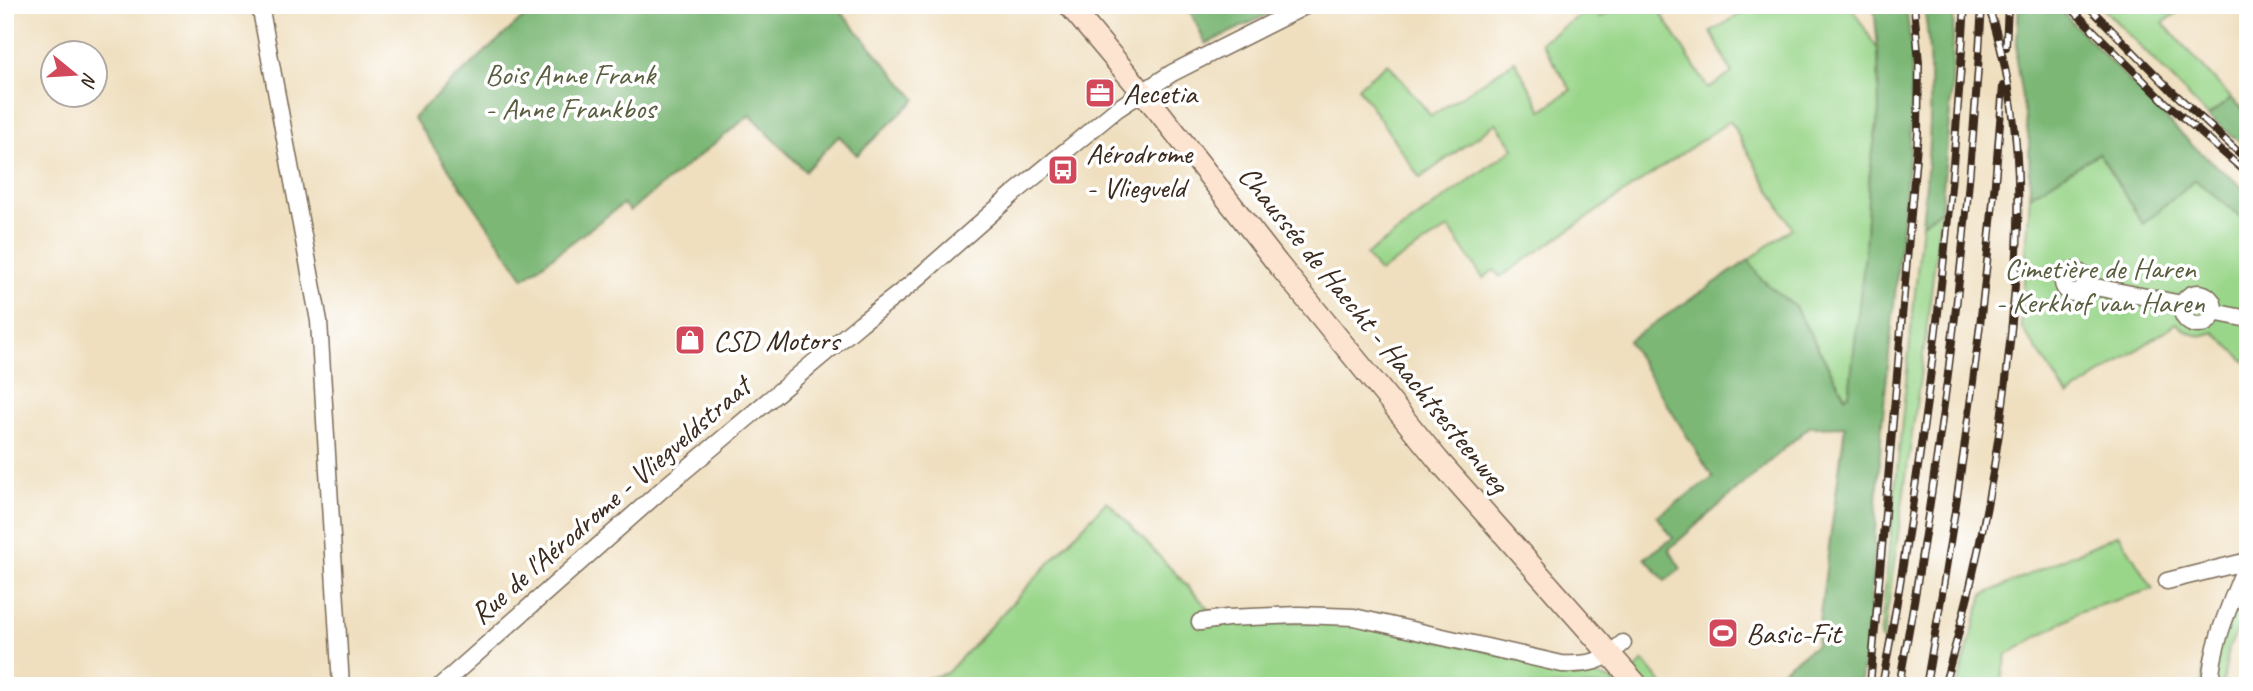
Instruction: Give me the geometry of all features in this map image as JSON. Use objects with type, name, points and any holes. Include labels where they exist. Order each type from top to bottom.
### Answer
[{"type":"main road","name":"Chaussée de Haecht - Haachtsesteenweg","points":[[1069,5],[1143,92],[1438,460],[1617,649],[1639,686]]},
{"type":"street","points":[[260,5],[319,321],[341,686]]},
{"type":"street","name":"Rue de l'Aérodrome - Vliegveldstraat","points":[[440,686],[674,479],[911,284],[1012,195],[1117,109],[1172,73],[1307,5]]},
{"type":"street","points":[[2046,275],[2063,278],[2062,285],[2072,294],[2079,292],[2085,285],[2182,304],[2183,315],[2196,325],[2204,324],[2213,312],[2248,320]]},
{"type":"street","points":[[2167,581],[2248,561]]},
{"type":"street","points":[[2210,686],[2211,667],[2219,634],[2248,561]]},
{"type":"street","points":[[1200,622],[1299,615],[1354,617],[1562,664],[1577,665],[1602,661],[1617,649]]},
{"type":"green space","name":"Bois Anne Frank - Anne Frankbos","points":[[537,5],[835,5],[916,99],[857,155],[839,136],[805,171],[750,115],[630,211],[623,204],[524,278],[413,117]]},
{"type":"green space","points":[[1187,5],[1287,5],[1206,44]]},
{"type":"green space","points":[[1620,5],[1656,5],[1708,88],[1732,73],[1711,32],[1755,5],[1850,5],[1878,50],[1879,111],[1869,179],[1865,253],[1849,395],[1846,397],[1795,307],[1760,278],[1749,260],[1792,228],[1730,121],[1500,277],[1494,270],[1483,278],[1449,228],[1379,272],[1366,255],[1514,148],[1496,123],[1420,178],[1358,87],[1388,63],[1431,116],[1515,61],[1542,110],[1571,90],[1541,42],[1594,6],[1600,18]]},
{"type":"green space","points":[[1874,5],[1906,5],[1912,57],[1910,145],[1882,424],[1869,625],[1860,686],[1775,686],[1782,670],[1816,645],[1845,426],[1809,427],[1669,549],[1681,569],[1665,581],[1645,558],[1673,538],[1657,516],[1713,478],[1628,341],[1749,260],[1760,278],[1795,307],[1845,397],[1849,395],[1865,253],[1869,179],[1879,111]]},
{"type":"green space","points":[[1924,5],[1954,5],[1952,88],[1941,210],[1922,223],[1930,114]]},
{"type":"green space","points":[[2019,5],[2055,5],[2193,146],[2248,192],[2248,222],[2195,180],[2143,224],[2099,153],[2030,196],[2029,141],[2016,60]]},
{"type":"green space","points":[[2100,5],[2188,5],[2163,23],[2231,98],[2208,116]]},
{"type":"green space","points":[[2231,98],[2248,113],[2248,149],[2208,116]]},
{"type":"green space","name":"Cimetière de Haren - Kerkhof van Haren","points":[[2099,153],[2143,224],[2195,180],[2248,222],[2248,364],[2214,332],[2194,335],[2177,323],[2068,396],[2021,326],[2030,196]]},
{"type":"green space","points":[[1941,210],[1883,641],[1880,639],[1922,223]]},
{"type":"green space","points":[[1107,501],[1226,624],[1354,622],[1588,673],[1622,683],[1644,661],[1664,686],[902,686],[947,673]]},
{"type":"green space","points":[[2119,534],[2153,589],[2081,611],[2007,655],[2000,686],[1957,686],[1983,595]]},
{"type":"green space","points":[[2248,581],[2248,608],[2229,648],[2222,686],[2202,686],[2204,658],[2218,619]]},
{"type":"railway","points":[[1870,686],[1918,133],[1919,63],[1914,5]]},
{"type":"railway","points":[[1882,686],[1911,516],[1934,347],[1952,176],[1965,5]]},
{"type":"railway","points":[[1899,686],[1928,517],[1951,347],[1969,176],[1982,5]]},
{"type":"railway","points":[[1944,686],[1967,601],[1993,472],[2005,386],[2017,256],[2018,172],[2015,130],[2000,47],[1988,5]]},
{"type":"railway","points":[[2006,47],[2008,5]]},
{"type":"railway","points":[[2068,5],[2163,100],[2248,174]]},
{"type":"railway","points":[[2087,5],[2172,91],[2248,161]]},
{"type":"railway","points":[[1926,686],[1972,387],[1990,237],[2003,86]]},
{"type":"place","name":"Aecetia","points":[[1100,93]]},
{"type":"place","name":"Aérodrome - Vliegveld","points":[[1063,170]]},
{"type":"place","name":"CSD Motors","points":[[690,340]]},
{"type":"place","name":"Basic-Fit","points":[[1723,633]]}]
